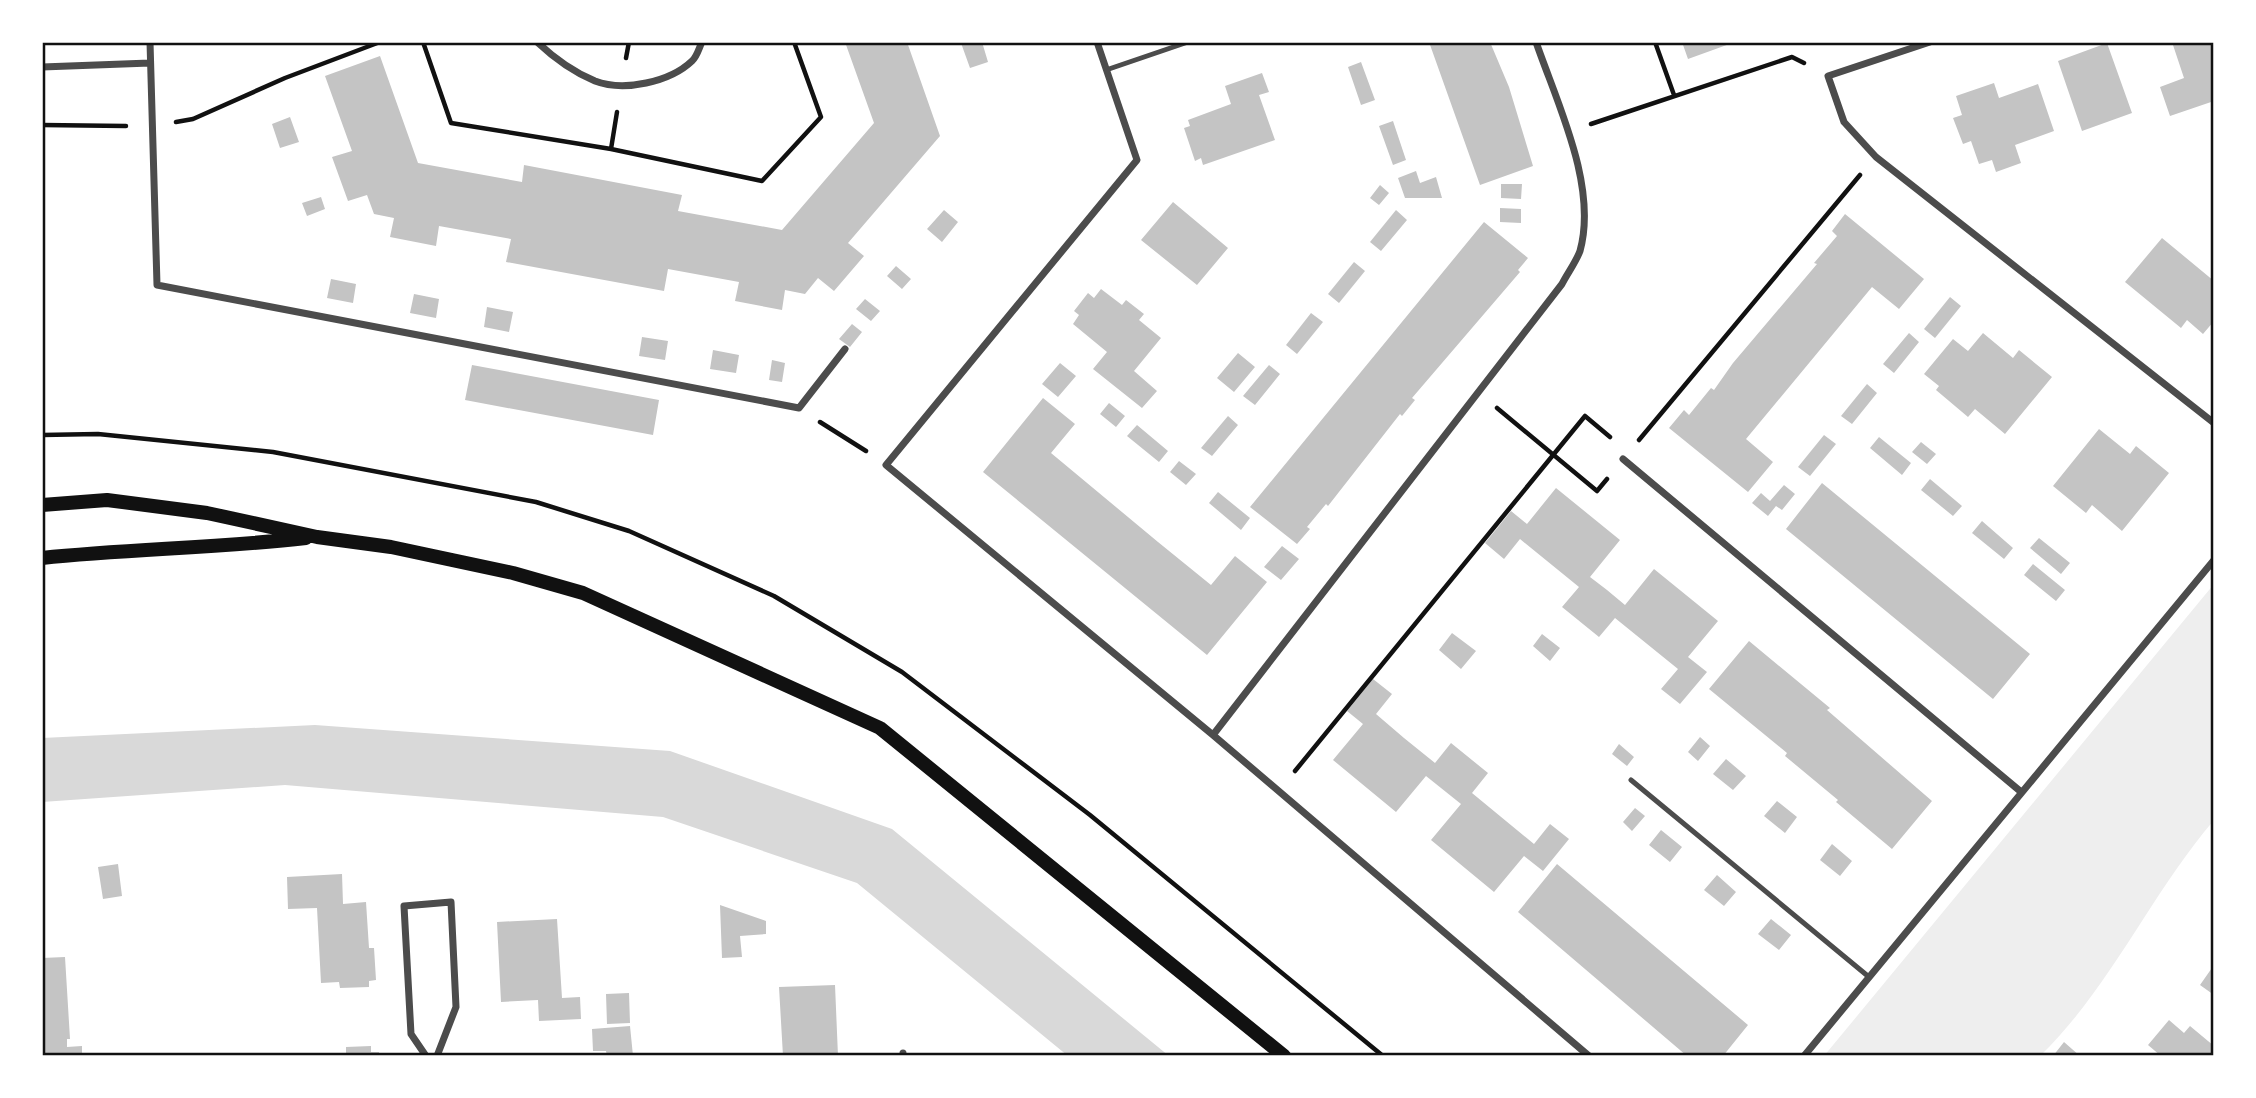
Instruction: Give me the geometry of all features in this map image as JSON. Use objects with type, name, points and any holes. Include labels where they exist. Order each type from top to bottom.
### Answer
[{"type":"main road","points":[[42,505],[107,500],[207,513],[317,537],[391,547],[513,573],[583,593],[880,728],[1284,1056]]},
{"type":"main road","points":[[42,558],[120,550],[210,548],[317,537]]},
{"type":"street","points":[[150,42],[157,285],[799,408],[845,349]]},
{"type":"street","points":[[537,42],[576,72],[598,82],[622,84],[668,78],[694,60],[702,42]]},
{"type":"street","points":[[1097,42],[1136,160],[886,465],[1279,791],[1589,1056]]},
{"type":"street","points":[[1213,736],[1562,284],[1580,251],[1583,201],[1580,171],[1536,42]]},
{"type":"street","points":[[1930,42],[1907,46],[1828,76],[1844,122],[1876,157],[2214,423]]},
{"type":"street","points":[[42,67],[150,63]]},
{"type":"street","points":[[1623,459],[2020,791]]},
{"type":"street","points":[[1804,1056],[2020,791],[2214,560]]},
{"type":"street","points":[[426,1056],[411,1034],[404,906],[451,902],[456,1007],[437,1056]]},
{"type":"lane","points":[[1106,70],[1188,42]]},
{"type":"lane","points":[[1631,780],[1869,977]]},
{"type":"path","points":[[42,125],[152,126],[193,119],[285,78],[380,42]]},
{"type":"path","points":[[424,42],[451,123],[611,149],[762,181],[821,117],[794,42]]},
{"type":"path","points":[[1655,42],[1674,94]]},
{"type":"path","points":[[1567,133],[1674,94],[1792,57],[1828,76]]},
{"type":"path","points":[[1477,392],[1597,491],[1876,157]]},
{"type":"path","points":[[799,408],[886,465]]},
{"type":"path","points":[[1279,791],[1584,416],[1629,452]]},
{"type":"shaded area","points":[[2214,584],[2214,820],[2170,879],[2088,1001],[2065,1029],[2040,1056],[1824,1056]]},
{"type":"shaded area","points":[[315,725],[670,751],[892,829],[1169,1056],[1068,1056],[857,883],[663,817],[285,785],[42,802],[42,738]]},
{"type":"building","points":[[845,42],[907,42],[940,136],[848,243],[864,256],[834,291],[818,278],[805,294],[785,290],[782,310],[735,301],[739,282],[668,269],[664,291],[506,262],[511,239],[439,226],[436,246],[390,237],[394,218],[374,214],[367,195],[348,201],[332,157],[352,151],[325,76],[380,56],[418,163],[522,182],[524,165],[682,195],[678,211],[782,230],[874,123]]},
{"type":"building","points":[[982,42],[988,62],[970,68],[961,43]]},
{"type":"building","points":[[1429,42],[1490,42],[1509,87],[1533,166],[1480,185]]},
{"type":"building","points":[[1682,42],[1735,42],[1688,59]]},
{"type":"building","points":[[2172,42],[2214,42],[2214,101],[2170,116],[2160,87],[2184,78]]},
{"type":"building","points":[[2107,43],[2132,113],[2082,131],[2058,61]]},
{"type":"building","points":[[1361,62],[1375,100],[1361,105],[1348,67]]},
{"type":"building","points":[[1262,73],[1269,92],[1259,95],[1275,140],[1203,165],[1201,158],[1195,161],[1184,128],[1190,126],[1188,120],[1231,104],[1225,86]]},
{"type":"building","points":[[1994,83],[1999,98],[2038,84],[2054,131],[2015,145],[2021,163],[1996,172],[1992,160],[1979,164],[1971,141],[1963,144],[1953,118],[1962,115],[1956,96]]},
{"type":"building","points":[[290,117],[299,142],[280,148],[272,124]]},
{"type":"building","points":[[1393,121],[1406,160],[1393,165],[1379,126]]},
{"type":"building","points":[[1416,171],[1420,183],[1436,177],[1442,198],[1405,198],[1398,178]]},
{"type":"building","points":[[1501,184],[1522,184],[1521,199],[1501,198]]},
{"type":"building","points":[[1380,185],[1389,193],[1379,205],[1370,198]]},
{"type":"building","points":[[321,197],[325,209],[307,216],[302,203]]},
{"type":"building","points":[[1173,202],[1228,248],[1197,285],[1141,240]]},
{"type":"building","points":[[1500,208],[1521,209],[1521,223],[1500,222]]},
{"type":"building","points":[[944,210],[958,222],[942,242],[927,229]]},
{"type":"building","points":[[1396,210],[1407,220],[1381,251],[1370,242]]},
{"type":"building","points":[[1845,214],[1924,279],[1899,309],[1872,287],[1746,439],[1773,462],[1748,492],[1669,428],[1684,410],[1689,415],[1711,388],[1714,390],[1733,363],[1817,264],[1814,263],[1837,236],[1832,231]]},
{"type":"building","points":[[1484,222],[1528,258],[1518,270],[1520,272],[1412,398],[1415,400],[1402,416],[1400,414],[1328,506],[1326,504],[1307,527],[1310,529],[1297,544],[1250,507]]},
{"type":"building","points":[[2162,238],[2214,281],[2214,321],[2203,334],[2187,320],[2181,328],[2125,282]]},
{"type":"building","points":[[1354,262],[1365,271],[1339,303],[1328,294]]},
{"type":"building","points":[[896,266],[911,279],[902,289],[887,276]]},
{"type":"building","points":[[331,279],[356,284],[353,303],[327,298]]},
{"type":"building","points":[[1101,289],[1122,305],[1126,300],[1144,314],[1139,320],[1161,338],[1134,371],[1157,391],[1142,408],[1093,369],[1107,352],[1073,324],[1079,315],[1074,311],[1088,293],[1094,298]]},
{"type":"building","points":[[414,294],[439,299],[436,318],[410,313]]},
{"type":"building","points":[[1950,297],[1961,306],[1935,338],[1924,329]]},
{"type":"building","points":[[865,299],[880,311],[871,321],[856,309]]},
{"type":"building","points":[[487,307],[513,312],[509,332],[484,327]]},
{"type":"building","points":[[1311,313],[1323,322],[1297,354],[1286,345]]},
{"type":"building","points":[[852,324],[862,332],[850,347],[839,339]]},
{"type":"building","points":[[1909,333],[1919,342],[1894,373],[1883,364]]},
{"type":"building","points":[[1983,333],[2013,358],[2019,350],[2052,377],[2005,434],[1975,409],[1968,417],[1936,390],[1939,386],[1924,374],[1953,339],[1968,351]]},
{"type":"building","points":[[642,337],[668,341],[665,360],[639,356]]},
{"type":"building","points":[[713,350],[739,355],[736,373],[710,369]]},
{"type":"building","points":[[1238,353],[1255,367],[1234,392],[1217,378]]},
{"type":"building","points":[[772,360],[785,363],[782,382],[769,380]]},
{"type":"building","points":[[1060,363],[1076,376],[1058,397],[1042,384]]},
{"type":"building","points":[[472,365],[659,400],[653,435],[465,400]]},
{"type":"building","points":[[1269,365],[1280,374],[1255,405],[1243,396]]},
{"type":"building","points":[[1867,384],[1877,393],[1852,424],[1841,416]]},
{"type":"building","points":[[1043,398],[1075,424],[1051,453],[1158,542],[1211,585],[1235,556],[1267,582],[1207,655],[983,472]]},
{"type":"building","points":[[1109,403],[1125,416],[1116,427],[1100,414]]},
{"type":"building","points":[[1228,416],[1238,425],[1212,456],[1201,448]]},
{"type":"building","points":[[1137,425],[1168,451],[1159,462],[1127,436]]},
{"type":"building","points":[[2099,429],[2130,454],[2136,446],[2169,473],[2122,531],[2092,505],[2086,513],[2053,486]]},
{"type":"building","points":[[1824,435],[1836,444],[1810,476],[1798,467]]},
{"type":"building","points":[[1879,437],[1911,463],[1902,475],[1870,448]]},
{"type":"building","points":[[1921,442],[1936,454],[1927,464],[1912,452]]},
{"type":"building","points":[[1179,461],[1196,474],[1186,485],[1170,472]]},
{"type":"building","points":[[1930,479],[1962,506],[1953,516],[1921,490]]},
{"type":"building","points":[[1822,483],[2030,654],[1993,699],[1786,529]]},
{"type":"building","points":[[1784,485],[1795,494],[1782,510],[1776,506],[1768,516],[1752,503],[1761,493],[1770,501]]},
{"type":"building","points":[[1556,488],[1620,540],[1590,577],[1625,605],[1654,569],[1718,621],[1688,657],[1707,672],[1680,704],[1661,689],[1678,669],[1615,618],[1599,637],[1562,607],[1579,587],[1520,539],[1504,559],[1485,543],[1511,511],[1527,524]]},
{"type":"building","points":[[1218,492],[1250,518],[1241,530],[1209,503]]},
{"type":"building","points":[[1982,521],[2013,548],[2004,559],[1972,533]]},
{"type":"building","points":[[2039,538],[2070,563],[2061,574],[2030,548]]},
{"type":"building","points":[[1282,546],[1299,559],[1281,580],[1264,567]]},
{"type":"building","points":[[2033,564],[2065,590],[2056,601],[2024,575]]},
{"type":"building","points":[[1452,633],[1476,651],[1461,669],[1439,650]]},
{"type":"building","points":[[1542,634],[1560,648],[1550,661],[1533,646]]},
{"type":"building","points":[[1749,641],[1830,708],[1827,710],[1932,801],[1892,849],[1785,756],[1787,753],[1709,689]]},
{"type":"building","points":[[1373,679],[1392,694],[1376,714],[1404,738],[1435,763],[1451,743],[1488,773],[1472,793],[1534,844],[1550,824],[1569,839],[1543,871],[1524,856],[1494,892],[1431,840],[1461,804],[1426,776],[1396,812],[1333,760],[1363,724],[1347,711]]},
{"type":"building","points":[[1700,737],[1710,746],[1698,761],[1688,752]]},
{"type":"building","points":[[1619,744],[1634,757],[1627,766],[1612,754]]},
{"type":"building","points":[[1726,759],[1746,776],[1733,790],[1713,774]]},
{"type":"building","points":[[1777,801],[1797,817],[1785,833],[1764,816]]},
{"type":"building","points":[[1635,808],[1645,816],[1632,831],[1623,822]]},
{"type":"building","points":[[1661,830],[1682,847],[1670,862],[1649,845]]},
{"type":"building","points":[[1832,844],[1852,861],[1840,876],[1820,860]]},
{"type":"building","points":[[118,864],[122,896],[103,899],[98,867]]},
{"type":"building","points":[[1557,864],[1748,1025],[1723,1056],[1687,1056],[1518,912]]},
{"type":"building","points":[[342,874],[343,904],[366,902],[369,948],[374,948],[376,980],[369,981],[369,987],[340,988],[339,982],[321,983],[317,908],[288,909],[287,877]]},
{"type":"building","points":[[1717,875],[1736,892],[1724,906],[1704,890]]},
{"type":"building","points":[[720,905],[766,921],[766,934],[740,936],[742,957],[722,958]]},
{"type":"building","points":[[557,919],[562,998],[580,997],[581,1019],[539,1021],[538,1000],[501,1002],[497,922]]},
{"type":"building","points":[[1771,919],[1791,935],[1779,950],[1758,934]]},
{"type":"building","points":[[65,957],[70,1039],[67,1039],[67,1047],[82,1046],[82,1056],[42,1056],[42,958]]},
{"type":"building","points":[[2214,965],[2214,995],[2200,985]]},
{"type":"building","points":[[835,985],[838,1056],[783,1056],[779,987]]},
{"type":"building","points":[[629,993],[630,1023],[607,1024],[606,994]]},
{"type":"building","points":[[2169,1020],[2184,1033],[2190,1026],[2214,1046],[2214,1056],[2161,1056],[2148,1045]]},
{"type":"building","points":[[630,1026],[633,1056],[607,1056],[606,1051],[593,1051],[592,1029]]},
{"type":"building","points":[[2064,1042],[2080,1056],[2053,1056]]},
{"type":"building","points":[[371,1046],[371,1052],[379,1052],[379,1056],[335,1056],[346,1053],[346,1047]]}]
